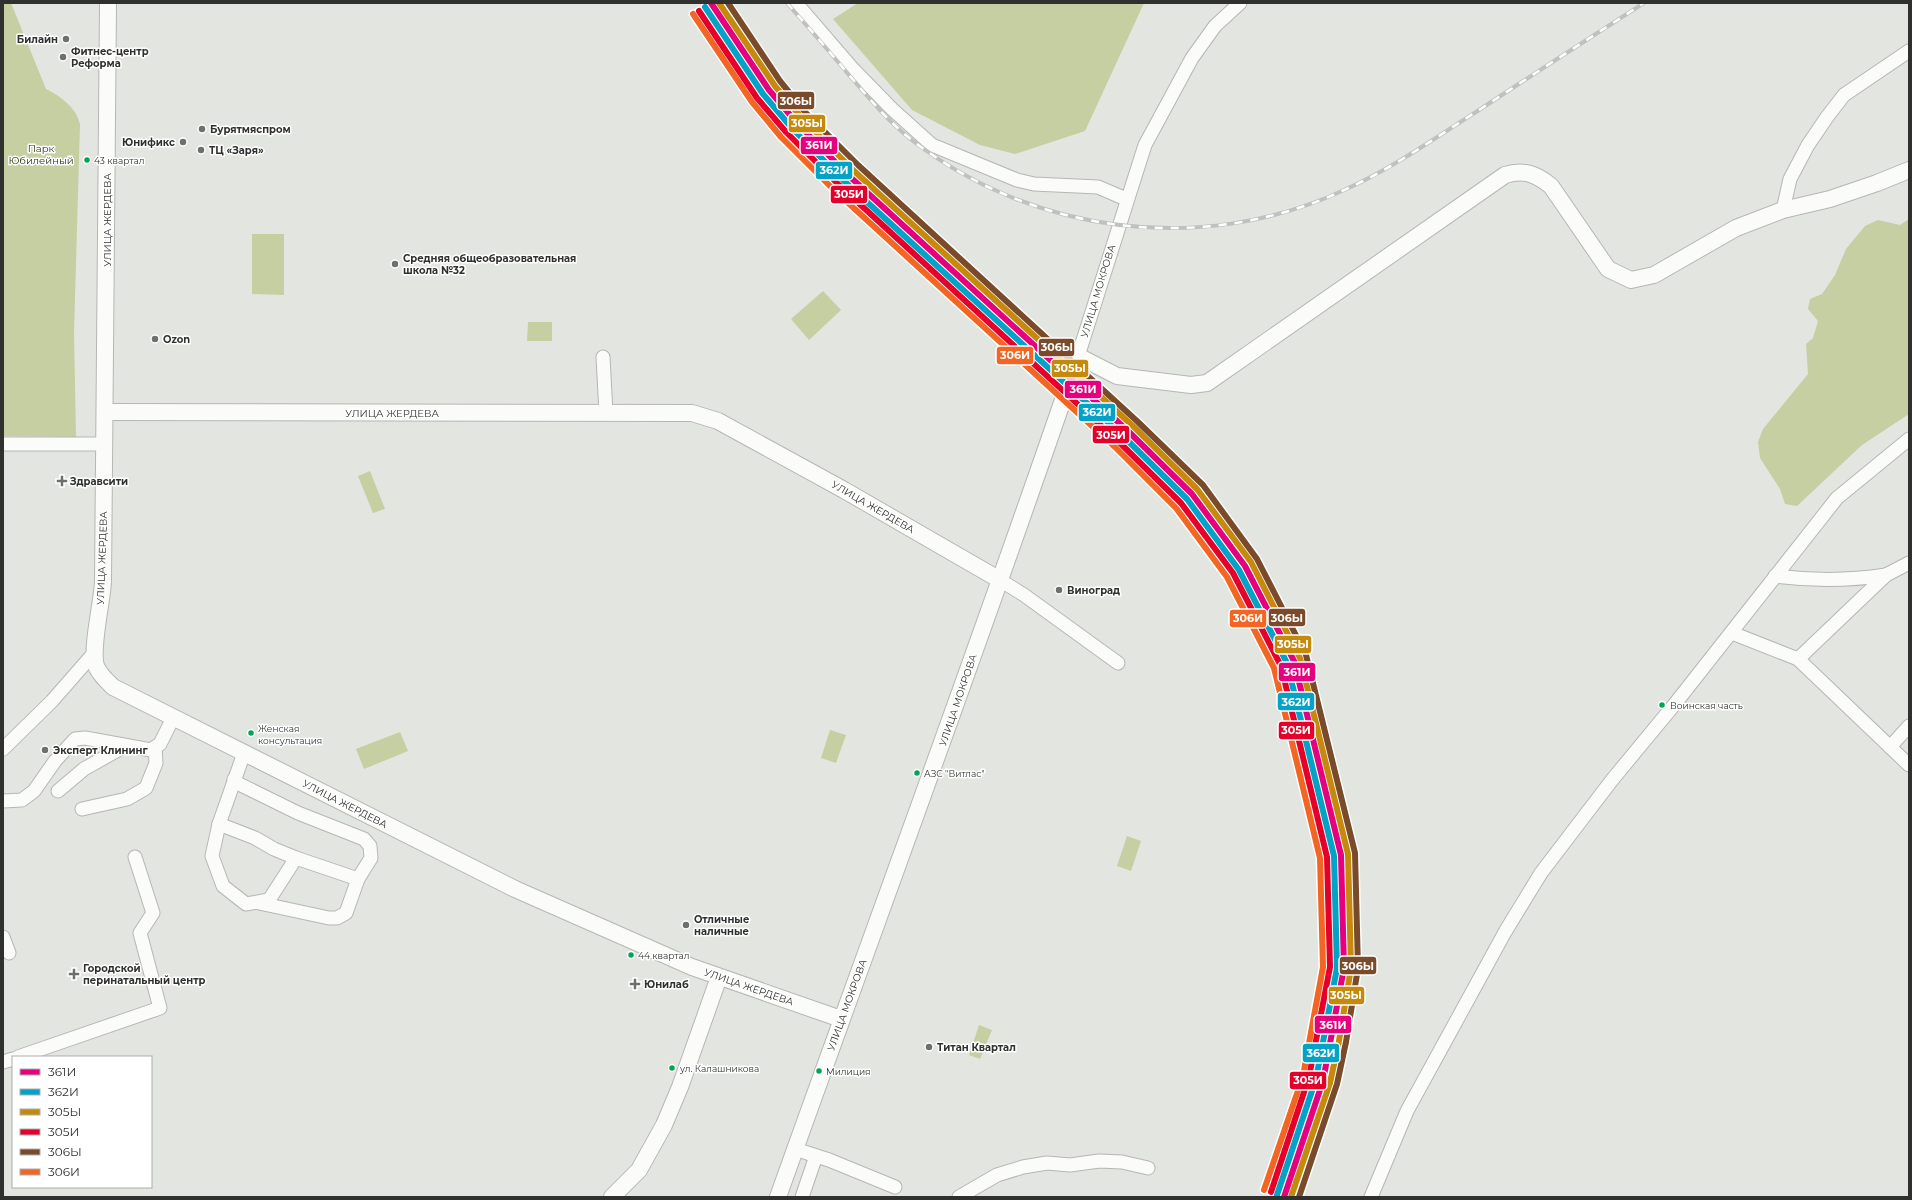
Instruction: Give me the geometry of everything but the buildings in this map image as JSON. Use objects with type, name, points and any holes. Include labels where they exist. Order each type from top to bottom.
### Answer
[{"type":"main road","name":"УЛИЦА ЖЕРДЕВА","points":[[108,3],[106,412],[103,589],[94,653],[96,667],[113,687],[515,889],[610,932],[719,977],[841,1019]]},
{"type":"main road","points":[[1078,356],[1117,376],[1191,385],[1207,383],[1505,175],[1516,172],[1526,172],[1539,176],[1551,186],[1608,270],[1631,280],[1654,275],[1736,228],[1783,210],[1830,199],[1909,170]]},
{"type":"main road","name":"УЛИЦА МОКРОВА","points":[[778,1197],[841,1019],[944,740],[1078,356]]},
{"type":"main road","name":"УЛИЦА ЖЕРДЕВА","points":[[106,412],[692,413],[718,421],[844,490],[1000,580]]},
{"type":"main road","points":[[612,1197],[639,1170],[664,1125],[680,1087],[719,977]]},
{"type":"street","points":[[796,3],[867,83],[892,109],[932,145],[1017,180],[1034,184],[1098,187],[1126,199]]},
{"type":"street","name":"УЛИЦА МОКРОВА","points":[[1078,356],[1126,199],[1145,145],[1192,58],[1215,26],[1240,3]]},
{"type":"street","points":[[1783,210],[1790,179],[1827,117],[1844,95],[1909,51]]},
{"type":"street","points":[[603,358],[606,413]]},
{"type":"street","points":[[1371,1197],[1407,1111],[1505,932],[1541,873],[1612,780],[1732,633],[1837,498],[1909,439]]},
{"type":"street","points":[[3,444],[105,444]]},
{"type":"street","points":[[1798,659],[1886,575],[1909,563]]},
{"type":"street","points":[[1775,576],[1809,580],[1848,580],[1886,575]]},
{"type":"street","name":"УЛИЦА ЖЕРДЕВА","points":[[1000,580],[1024,595],[1118,663]]},
{"type":"street","points":[[1732,633],[1798,659],[1909,765]]},
{"type":"street","points":[[3,749],[52,702],[94,653]]},
{"type":"street","points":[[3,801],[22,800],[34,791],[55,761],[75,739],[85,738],[150,750],[160,744],[173,718]]},
{"type":"street","points":[[1890,747],[1909,726]]},
{"type":"street","points":[[58,791],[84,769],[125,746]]},
{"type":"street","points":[[82,809],[127,799],[146,788],[156,763],[156,747]]},
{"type":"street","points":[[244,753],[219,824],[212,856],[223,886],[246,904],[259,903],[269,900],[296,858]]},
{"type":"street","points":[[234,779],[239,784],[298,813],[364,839],[370,846],[371,858],[358,879],[346,913],[337,918],[320,917],[259,903]]},
{"type":"street","points":[[219,824],[255,838],[274,849],[296,858],[358,879]]},
{"type":"street","points":[[21,1056],[160,1008],[140,933],[153,913],[135,857]]},
{"type":"street","points":[[3,937],[9,953]]},
{"type":"street","points":[[795,1149],[895,1187]]},
{"type":"street","points":[[802,1197],[816,1156]]},
{"type":"street","points":[[959,1197],[997,1175],[1023,1167],[1047,1163],[1070,1165],[1099,1161],[1122,1162],[1148,1168]]},
{"type":"green space","name":"Парк Юбилейный","points":[[3,3],[11,3],[46,89],[57,95],[71,107],[80,124],[74,333],[76,437],[3,436]]},
{"type":"green space","points":[[858,3],[1144,3],[1085,131],[1015,154],[980,145],[912,110],[833,19]]},
{"type":"green space","points":[[1909,219],[1909,414],[1862,445],[1797,506],[1785,504],[1780,489],[1760,458],[1758,442],[1763,429],[1808,374],[1806,344],[1813,338],[1818,321],[1808,309],[1810,299],[1822,294],[1835,275],[1846,249],[1865,226],[1878,220],[1900,225]]},
{"type":"green space","points":[[252,234],[284,234],[284,295],[252,294]]},
{"type":"green space","points":[[823,291],[841,310],[809,340],[791,319]]},
{"type":"green space","points":[[528,322],[552,322],[552,341],[527,341]]},
{"type":"green space","points":[[370,471],[385,509],[373,513],[358,476]]},
{"type":"green space","points":[[830,730],[846,735],[836,763],[821,758]]},
{"type":"green space","points":[[400,732],[408,751],[364,769],[356,749]]},
{"type":"green space","points":[[1127,836],[1141,841],[1131,871],[1117,866]]},
{"type":"green space","points":[[979,1025],[992,1030],[980,1059],[969,1055]]},
{"type":"railway","points":[[787,3],[870,100],[892,123],[908,137],[956,170],[1007,196],[1061,214],[1118,225],[1174,228],[1231,224],[1288,211],[1360,183],[1427,144],[1644,3]]},
{"type":"transit line","name":"361И","points":[[711,3],[769,90],[796,122],[848,175],[1129,432],[1192,494],[1245,566],[1294,661],[1341,855],[1344,968],[1323,1081],[1284,1197]]},
{"type":"transit line","name":"305Ы","points":[[719,3],[775,86],[801,117],[853,170],[1134,427],[1197,489],[1251,562],[1300,658],[1348,854],[1351,968],[1339,1041],[1330,1083],[1291,1197]]},
{"type":"transit line","name":"306Ы","points":[[728,3],[780,81],[806,113],[858,165],[1138,422],[1203,485],[1257,559],[1306,655],[1355,853],[1358,968],[1346,1042],[1337,1084],[1299,1197]]},
{"type":"transit line","name":"362И","points":[[705,7],[763,94],[791,127],[843,180],[1124,437],[1187,499],[1239,570],[1287,663],[1334,856],[1337,968],[1316,1079],[1277,1195]]},
{"type":"transit line","name":"305И","points":[[699,11],[757,98],[786,132],[839,185],[1119,442],[1181,503],[1233,573],[1281,666],[1327,857],[1330,967],[1309,1077],[1271,1192]]},
{"type":"transit line","name":"306И","points":[[693,14],[752,102],[781,137],[834,190],[1115,447],[1176,508],[1227,577],[1274,668],[1320,858],[1323,967],[1303,1076],[1264,1190]]},
{"type":"place","name":"Билайн","points":[[66,39]]},
{"type":"place","name":"Фитнес-центр Реформа","points":[[63,57]]},
{"type":"place","name":"Бурятмяспром","points":[[202,129]]},
{"type":"place","name":"Юнификс","points":[[183,142]]},
{"type":"place","name":"ТЦ «Заря»","points":[[201,150]]},
{"type":"place","name":"43 квартал","points":[[87,160]]},
{"type":"place","name":"Средняя общеобразовательная школа №32","points":[[395,264]]},
{"type":"place","name":"Ozon","points":[[155,339]]},
{"type":"place","name":"Здравсити","points":[[62,481]]},
{"type":"place","name":"Виноград","points":[[1059,590]]},
{"type":"place","name":"Воинская часть","points":[[1662,705]]},
{"type":"place","name":"Женская консультация","points":[[251,733]]},
{"type":"place","name":"Эксперт Клининг","points":[[45,750]]},
{"type":"place","name":"АЗС \"Витлас\"","points":[[917,773]]},
{"type":"place","name":"Отличные наличные","points":[[686,925]]},
{"type":"place","name":"44 квартал","points":[[631,955]]},
{"type":"place","name":"Городской перинатальный центр","points":[[74,974]]},
{"type":"place","name":"Юнилаб","points":[[635,984]]},
{"type":"place","name":"Титан Квартал","points":[[929,1047]]},
{"type":"place","name":"ул. Калашникова","points":[[672,1068]]},
{"type":"place","name":"Милиция","points":[[819,1071]]}]
